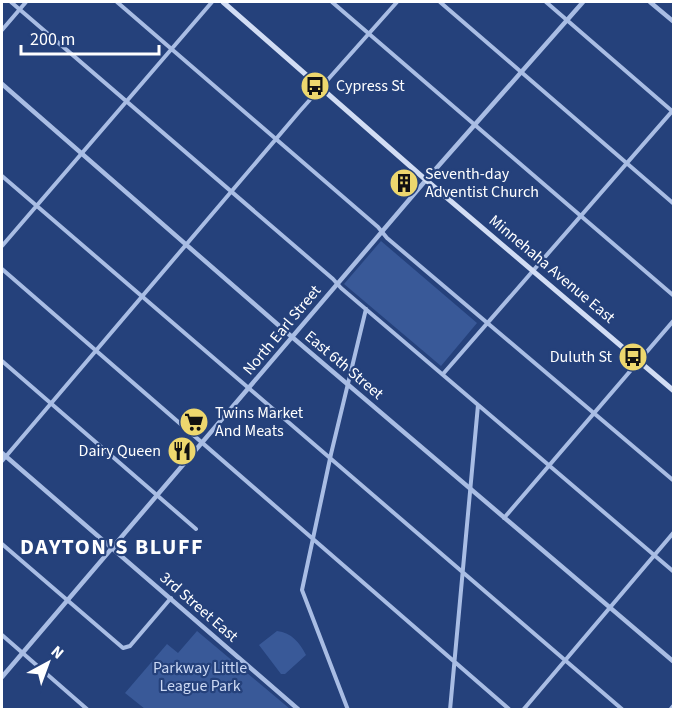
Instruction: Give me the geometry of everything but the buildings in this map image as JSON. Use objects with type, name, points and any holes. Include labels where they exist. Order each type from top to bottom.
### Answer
[{"type":"main road","name":"Minnehaha Avenue East","points":[[223,2],[426,180],[674,391]]},
{"type":"street","points":[[11,2],[674,572]]},
{"type":"street","points":[[2,30],[26,2]]},
{"type":"street","points":[[117,2],[382,231],[387,238],[674,481]]},
{"type":"street","points":[[2,246],[212,2]]},
{"type":"street","points":[[332,2],[674,296]]},
{"type":"street","points":[[2,461],[4,454],[51,403],[276,139],[397,2]]},
{"type":"street","points":[[440,2],[674,204]]},
{"type":"street","points":[[443,374],[673,111],[546,2]]},
{"type":"street","name":"North Earl Street","points":[[2,677],[382,231],[583,2]]},
{"type":"street","points":[[650,2],[674,22]]},
{"type":"street","name":"East 6th Street","points":[[2,84],[292,337],[674,662]]},
{"type":"street","points":[[2,176],[623,710]]},
{"type":"street","points":[[2,269],[510,710]]},
{"type":"street","points":[[348,710],[302,590],[347,384],[366,309]]},
{"type":"street","points":[[504,518],[674,320]]},
{"type":"street","points":[[2,361],[196,529]]},
{"type":"street","points":[[450,710],[478,405]]},
{"type":"street","name":"3rd Street East","points":[[4,454],[299,710]]},
{"type":"street","points":[[523,710],[674,532]]},
{"type":"street","points":[[2,544],[119,647],[126,649],[130,646],[171,598]]},
{"type":"street","points":[[2,635],[88,710]]},
{"type":"street","points":[[670,710],[674,705]]},
{"type":"green space","points":[[381,241],[477,323],[441,366],[344,284]]},
{"type":"green space","name":"Parkway Little League Park","points":[[197,631],[290,709],[145,709],[125,693],[167,644],[178,653]]},
{"type":"green space","points":[[277,631],[294,639],[306,655],[285,674],[281,674],[259,645]]},
{"type":"place","name":"Cypress St","points":[[315,86]]},
{"type":"place","name":"Seventh-day Adventist Church","points":[[404,183]]},
{"type":"place","name":"Duluth St","points":[[633,357]]},
{"type":"place","name":"Twins Market And Meats","points":[[194,422]]},
{"type":"place","name":"Dairy Queen","points":[[182,451]]},
{"type":"district","name":"DAYTON'S BLUFF","points":[[112,547]]}]
